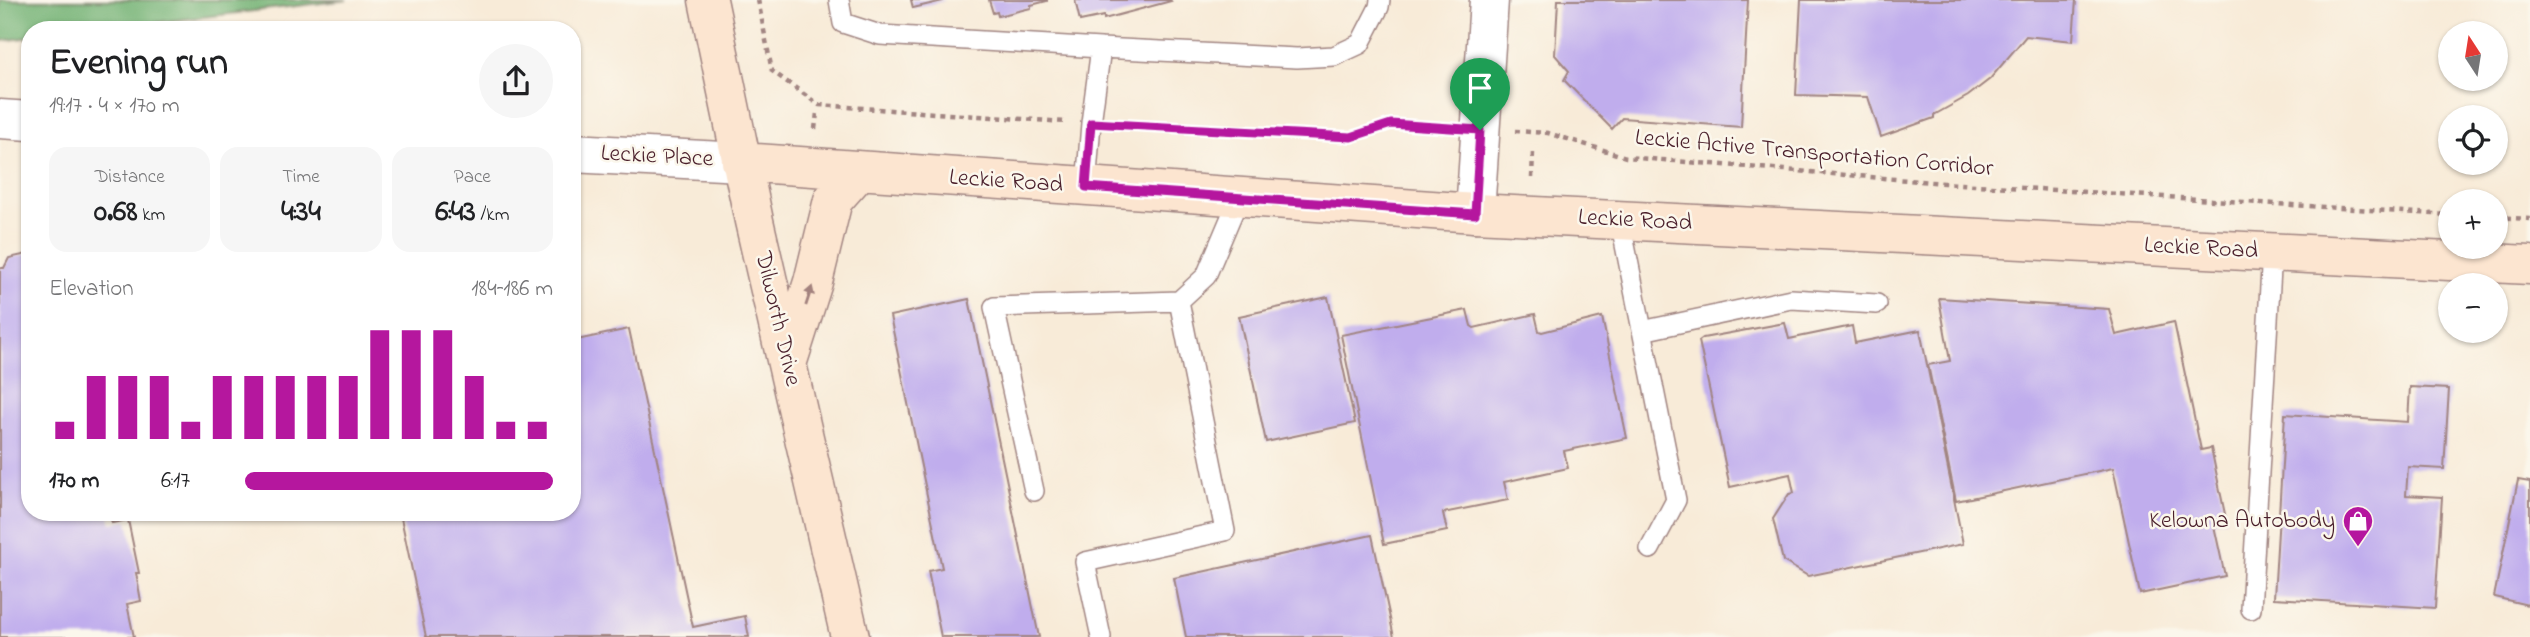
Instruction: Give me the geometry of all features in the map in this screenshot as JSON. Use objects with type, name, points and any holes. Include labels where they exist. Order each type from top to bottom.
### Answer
[{"type":"main road","name":"Dilworth Drive","points":[[708,0],[741,162],[850,637]]},
{"type":"main road","name":"Leckie Road","points":[[741,162],[1475,214],[2530,265]]},
{"type":"main road","points":[[788,361],[813,282],[833,200],[858,172]]},
{"type":"street","points":[[1475,214],[1489,0]]},
{"type":"street","points":[[0,119],[21,120]]},
{"type":"street","name":"Leckie Place","points":[[581,153],[741,162]]},
{"type":"lane","points":[[839,0],[844,23],[880,35],[1297,58],[1334,56],[1360,44],[1380,0]]},
{"type":"lane","points":[[1086,187],[1101,48]]},
{"type":"lane","points":[[1034,491],[994,307],[1179,301],[1206,276],[1239,198]]},
{"type":"lane","points":[[1620,220],[1676,500],[1650,549]]},
{"type":"lane","points":[[2250,609],[2272,252]]},
{"type":"lane","points":[[1642,331],[1791,299],[1877,304]]},
{"type":"lane","points":[[1101,637],[1084,562],[1225,531],[1179,301]]},
{"type":"path","name":"Leckie Active Transportation Corridor","points":[[758,0],[772,71],[819,105],[1351,137],[1391,124],[1548,133],[1626,157],[1958,184],[2438,214]]},
{"type":"path","points":[[815,132],[817,113]]},
{"type":"path","points":[[1532,179],[1533,152]]},
{"type":"path","points":[[2508,218],[2530,219]]},
{"type":"green space","points":[[0,0],[347,0],[169,21],[21,21],[21,38],[0,41]]},
{"type":"building","points":[[911,0],[943,0],[943,1],[913,8]]},
{"type":"building","points":[[989,0],[1047,1],[998,16],[997,12],[993,13]]},
{"type":"building","points":[[1075,0],[1171,1],[1104,19],[1104,16],[1080,21]]},
{"type":"building","points":[[1558,0],[1748,0],[1741,127],[1622,118],[1612,129],[1564,80],[1569,71],[1555,55]]},
{"type":"building","points":[[1801,0],[2076,0],[2073,41],[2026,36],[1990,79],[1968,96],[1934,115],[1934,118],[1881,137],[1868,97],[1796,95]]},
{"type":"building","points":[[21,255],[21,521],[128,521],[139,573],[136,573],[141,601],[127,604],[134,637],[0,637],[0,268],[4,268],[9,258]]},
{"type":"building","points":[[1328,297],[1355,423],[1266,442],[1239,316]]},
{"type":"building","points":[[1939,298],[2109,309],[2116,335],[2174,322],[2201,450],[2211,448],[2226,519],[2213,521],[2225,576],[2140,594],[2113,468],[1956,501],[1928,365],[1950,361]]},
{"type":"building","points":[[969,299],[1039,637],[941,637],[928,571],[942,568],[890,316]]},
{"type":"building","points":[[1467,310],[1474,328],[1535,314],[1539,331],[1542,332],[1602,317],[1627,438],[1564,451],[1568,468],[1504,482],[1508,500],[1443,513],[1447,531],[1384,544],[1341,335]]},
{"type":"building","points":[[1785,323],[1789,339],[1852,326],[1855,343],[1920,330],[1963,544],[1808,576],[1783,561],[1773,519],[1789,494],[1794,493],[1790,474],[1730,487],[1699,341],[1703,338]]},
{"type":"building","points":[[629,329],[693,627],[745,616],[749,637],[426,637],[402,521],[581,521],[581,339]]},
{"type":"building","name":"Kelowna Autobody","points":[[2410,387],[2449,389],[2444,469],[2408,467],[2406,495],[2442,497],[2435,608],[2274,598],[2285,414],[2408,422]]},
{"type":"building","points":[[2518,480],[2530,482],[2528,605],[2494,597]]},
{"type":"building","points":[[1372,535],[1394,637],[1186,637],[1174,578]]},
{"type":"place","name":"Kelowna Autobody","points":[[2358,548]]},
{"type":"route","points":[[1091,123],[1351,137],[1391,124],[1480,130],[1475,214],[1086,187],[1091,123]]}]
